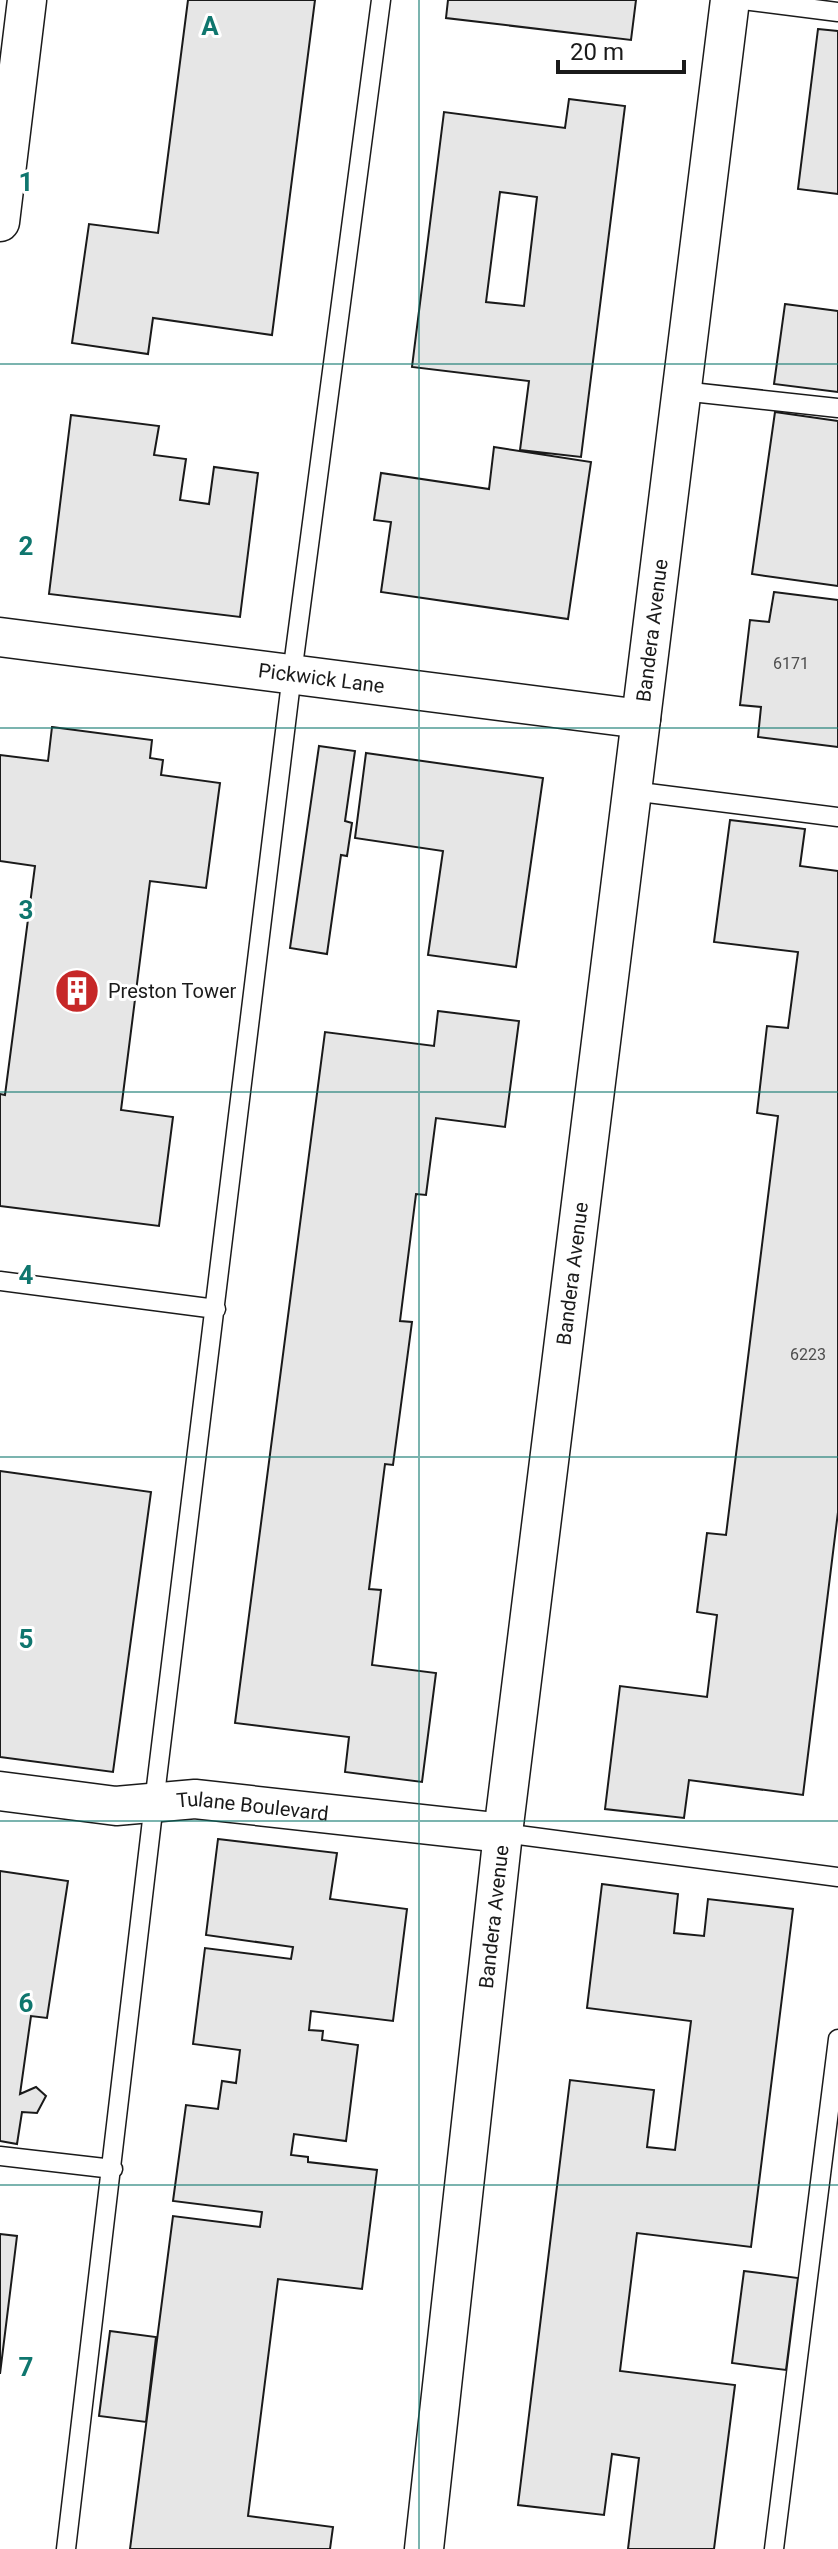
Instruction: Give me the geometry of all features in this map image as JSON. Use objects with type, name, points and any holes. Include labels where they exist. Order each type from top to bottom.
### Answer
[{"type":"street","points":[[0,222],[27,0]]},
{"type":"street","name":"Bandera Avenue","points":[[424,2549],[503,1833],[730,0]]},
{"type":"street","name":"Pickwick Lane","points":[[0,637],[641,719]]},
{"type":"street","name":"Tulane Boulevard","points":[[0,1791],[116,1806],[195,1799],[503,1833]]},
{"type":"lane","points":[[66,2549],[292,674],[381,0]]},
{"type":"lane","points":[[743,0],[838,12]]},
{"type":"lane","points":[[682,391],[838,408]]},
{"type":"lane","points":[[632,791],[838,817]]},
{"type":"lane","points":[[0,1281],[216,1309]]},
{"type":"lane","points":[[503,1833],[838,1877]]},
{"type":"lane","points":[[774,2549],[838,2039]]},
{"type":"lane","points":[[0,2156],[113,2169]]},
{"type":"building","points":[[188,0],[315,0],[272,335],[153,318],[148,354],[72,343],[89,224],[158,233]]},
{"type":"building","points":[[448,0],[636,0],[631,40],[446,18]]},
{"type":"building","points":[[818,29],[838,31],[838,194],[798,189]]},
{"type":"building","points":[[569,99],[625,106],[581,457],[520,450],[529,381],[412,367],[444,112],[565,128]],"holes":[[[500,192],[537,197],[524,306],[486,302]]]},
{"type":"building","points":[[785,304],[838,311],[838,392],[774,384]]},
{"type":"building","points":[[775,412],[838,421],[838,586],[752,574]]},
{"type":"building","points":[[71,415],[159,426],[154,455],[186,459],[180,500],[209,504],[214,467],[258,473],[240,617],[49,594]]},
{"type":"building","points":[[494,447],[591,462],[568,619],[381,592],[391,522],[374,520],[381,473],[489,489]]},
{"type":"building","points":[[774,592],[838,600],[838,747],[758,737],[761,707],[740,705],[750,620],[769,622]]},
{"type":"building","name":"Preston Tower","points":[[52,727],[152,740],[150,758],[163,760],[161,775],[220,783],[206,888],[150,881],[121,1110],[173,1117],[159,1226],[0,1206],[0,1094],[5,1095],[35,866],[0,861],[0,755],[48,761]]},
{"type":"building","points":[[319,746],[355,751],[345,821],[352,823],[347,856],[341,855],[327,954],[290,948]]},
{"type":"building","points":[[366,753],[543,778],[516,967],[428,955],[443,851],[355,838]]},
{"type":"building","points":[[730,820],[805,829],[800,866],[838,871],[838,1512],[803,1795],[689,1780],[684,1818],[605,1809],[620,1686],[707,1697],[717,1615],[697,1612],[707,1533],[726,1535],[778,1116],[757,1113],[767,1026],[788,1028],[798,952],[714,942]]},
{"type":"building","points":[[438,1011],[519,1021],[505,1127],[436,1118],[426,1195],[416,1194],[400,1321],[412,1322],[393,1465],[385,1464],[369,1589],[381,1590],[372,1665],[436,1673],[422,1782],[345,1772],[349,1737],[235,1723],[325,1032],[434,1046]]},
{"type":"building","points":[[0,1471],[151,1492],[113,1772],[0,1757]]},
{"type":"building","points":[[218,1839],[337,1853],[330,1899],[407,1909],[393,2021],[311,2011],[309,2030],[323,2031],[322,2040],[358,2045],[346,2141],[294,2134],[291,2155],[308,2157],[308,2162],[377,2170],[362,2289],[278,2279],[248,2516],[333,2527],[330,2549],[130,2549],[173,2216],[260,2227],[262,2212],[173,2201],[186,2105],[218,2109],[222,2081],[236,2083],[240,2050],[193,2044],[205,1948],[291,1959],[293,1947],[206,1935]]},
{"type":"building","points":[[0,1871],[68,1881],[47,2018],[31,2016],[20,2094],[36,2087],[46,2096],[37,2113],[22,2112],[17,2144],[0,2141]]},
{"type":"building","points":[[602,1884],[678,1894],[674,1933],[704,1936],[708,1899],[793,1909],[751,2247],[637,2233],[620,2371],[735,2385],[714,2549],[628,2549],[639,2458],[612,2454],[604,2515],[518,2505],[570,2080],[654,2090],[647,2147],[675,2150],[691,2021],[587,2008]]},
{"type":"building","points":[[0,2234],[17,2236],[0,2374]]},
{"type":"building","points":[[744,2271],[798,2278],[786,2370],[732,2363]]},
{"type":"building","points":[[110,2331],[156,2337],[146,2422],[99,2416]]},
{"type":"place","name":"Preston Tower","points":[[77,991]]}]
